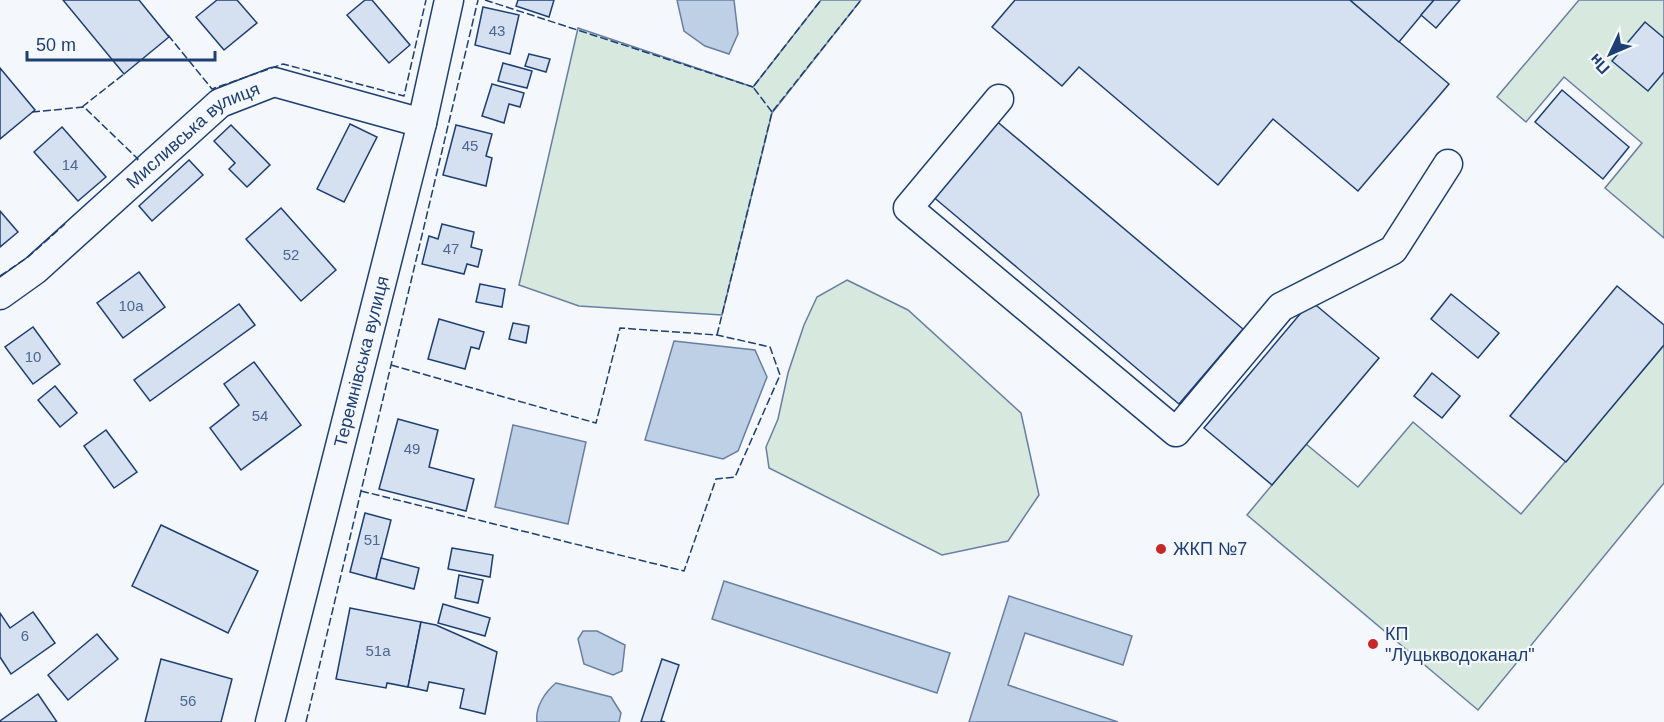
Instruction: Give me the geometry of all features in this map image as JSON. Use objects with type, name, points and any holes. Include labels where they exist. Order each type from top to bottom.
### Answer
[{"type":"street","name":"Теремнівська вулиця","points":[[270,722],[422,123],[449,0]]},
{"type":"street","name":"Мисливська вулиця","points":[[0,295],[35,270],[220,103],[274,82],[422,123]]},
{"type":"street","points":[[999,99],[908,208],[1176,432],[1281,307],[1393,250],[1448,164]]},
{"type":"shaded area","points":[[821,0],[861,0],[772,113],[722,315],[579,306],[519,285],[578,28],[753,87]]},
{"type":"shaded area","points":[[1579,0],[1664,0],[1664,238],[1605,188],[1642,143],[1564,77],[1526,122],[1497,97]]},
{"type":"shaded area","points":[[847,280],[908,310],[1021,413],[1039,495],[1008,541],[942,555],[769,468],[766,447],[778,419],[788,373],[804,325],[817,297]]},
{"type":"shaded area","points":[[1664,345],[1664,483],[1478,710],[1247,515],[1306,444],[1358,487],[1413,422],[1521,514]]},
{"type":"water","points":[[677,0],[734,0],[738,34],[729,54],[705,46],[684,31]]},
{"type":"water","points":[[674,341],[755,350],[767,377],[738,451],[723,459],[645,440]]},
{"type":"water","points":[[513,425],[586,442],[568,524],[495,507]]},
{"type":"water","points":[[724,581],[950,653],[937,693],[712,619]]},
{"type":"water","points":[[1009,596],[1132,636],[1123,665],[1025,633],[1008,685],[1118,722],[969,722]]},
{"type":"water","points":[[583,631],[597,631],[625,645],[622,671],[613,675],[584,664],[578,639]]},
{"type":"water","points":[[556,683],[611,697],[621,713],[619,722],[537,722],[542,700]]},
{"type":"building","points":[[63,0],[139,0],[169,37],[124,74]]},
{"type":"building","points":[[217,0],[237,0],[257,23],[224,50],[196,17]]},
{"type":"building","points":[[365,0],[372,0],[410,45],[389,63],[347,15]]},
{"type":"building","points":[[518,0],[554,0],[549,17],[516,6]]},
{"type":"building","points":[[1015,0],[1350,0],[1449,84],[1358,191],[1273,119],[1218,185],[1079,67],[1062,86],[992,27]]},
{"type":"building","points":[[1350,0],[1434,0],[1399,42]]},
{"type":"building","points":[[1434,0],[1460,0],[1436,28],[1421,15]]},
{"type":"building","points":[[483,7],[519,15],[510,54],[475,45]]},
{"type":"building","points":[[1645,22],[1664,38],[1664,72],[1648,91],[1612,61]]},
{"type":"building","points":[[529,54],[550,59],[546,72],[525,66]]},
{"type":"building","points":[[503,63],[532,71],[527,88],[498,81]]},
{"type":"building","points":[[0,68],[35,110],[0,139]]},
{"type":"building","points":[[492,84],[524,93],[520,107],[509,104],[504,123],[482,116]]},
{"type":"building","points":[[1562,90],[1629,147],[1603,179],[1535,122]]},
{"type":"building","points":[[994,119],[1243,329],[1179,404],[931,195]]},
{"type":"building","points":[[350,124],[377,137],[344,202],[317,189]]},
{"type":"building","points":[[231,125],[270,165],[247,187],[229,169],[235,163],[214,141]]},
{"type":"building","points":[[456,125],[492,134],[486,156],[492,158],[486,186],[443,175]]},
{"type":"building","points":[[62,127],[106,177],[78,201],[34,152]]},
{"type":"building","points":[[189,160],[203,175],[152,221],[139,206]]},
{"type":"building","points":[[281,208],[336,270],[301,301],[246,239]]},
{"type":"building","points":[[0,211],[18,232],[0,247]]},
{"type":"building","points":[[442,224],[474,232],[471,247],[482,250],[478,267],[467,264],[464,274],[422,264],[429,236],[438,239]]},
{"type":"building","points":[[139,272],[165,307],[123,338],[97,303]]},
{"type":"building","points":[[480,284],[505,289],[502,307],[476,302]]},
{"type":"building","points":[[1617,286],[1664,325],[1664,345],[1566,462],[1510,416]]},
{"type":"building","points":[[1451,294],[1499,333],[1478,358],[1431,319]]},
{"type":"building","points":[[1311,301],[1379,358],[1272,485],[1204,428]]},
{"type":"building","points":[[239,304],[255,325],[150,401],[134,380]]},
{"type":"building","points":[[439,319],[484,332],[479,349],[471,347],[465,369],[428,359]]},
{"type":"building","points":[[513,323],[529,326],[526,343],[509,339]]},
{"type":"building","points":[[33,327],[60,364],[33,384],[5,347]]},
{"type":"building","points":[[254,362],[301,425],[241,470],[210,428],[239,405],[224,384]]},
{"type":"building","points":[[1432,373],[1460,396],[1442,418],[1414,396]]},
{"type":"building","points":[[55,386],[77,413],[60,427],[38,400]]},
{"type":"building","points":[[398,419],[438,430],[429,467],[474,479],[466,511],[379,489]]},
{"type":"building","points":[[106,430],[137,472],[114,488],[84,446]]},
{"type":"building","points":[[365,513],[391,520],[376,579],[350,572]]},
{"type":"building","points":[[161,525],[258,571],[228,633],[132,586]]},
{"type":"building","points":[[452,548],[493,555],[490,577],[448,569]]},
{"type":"building","points":[[381,558],[419,568],[414,589],[376,579]]},
{"type":"building","points":[[459,575],[483,580],[478,603],[455,598]]},
{"type":"building","points":[[443,604],[490,618],[485,636],[438,623]]},
{"type":"building","points":[[350,608],[421,622],[408,687],[387,683],[386,688],[336,679]]},
{"type":"building","points":[[33,612],[55,643],[11,674],[0,657],[0,613],[10,628]]},
{"type":"building","points":[[421,622],[436,625],[497,652],[485,714],[460,708],[464,689],[429,682],[427,691],[408,687]]},
{"type":"building","points":[[97,634],[118,659],[68,700],[48,675]]},
{"type":"building","points":[[161,659],[232,679],[221,722],[145,722]]},
{"type":"building","points":[[662,659],[679,665],[661,721],[665,722],[641,722]]},
{"type":"building","points":[[38,694],[57,722],[0,722],[0,721]]},
{"type":"fence","points":[[168,35],[212,89],[283,64],[404,96],[426,0]]},
{"type":"fence","points":[[306,722],[478,0]]},
{"type":"fence","points":[[485,0],[753,87]]},
{"type":"fence","points":[[772,112],[753,87],[821,0]]},
{"type":"fence","points":[[717,335],[772,112],[861,0]]},
{"type":"fence","points":[[82,107],[124,74]]},
{"type":"fence","points":[[32,112],[84,107],[138,159],[135,162]]},
{"type":"fence","points":[[0,276],[28,257],[65,224]]},
{"type":"fence","points":[[361,491],[684,571],[716,479],[735,477],[780,375],[770,347],[717,335],[620,328],[596,423],[391,365]]},
{"type":"place","name":"ЖКП №7","points":[[1161,549]]},
{"type":"place","name":"КП \"Луцькводоканал\"","points":[[1373,644]]}]
